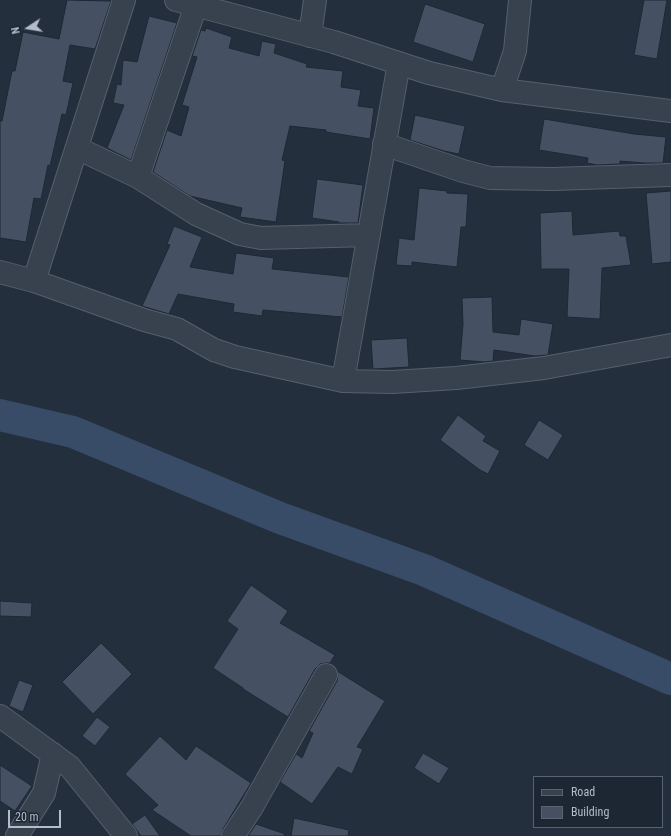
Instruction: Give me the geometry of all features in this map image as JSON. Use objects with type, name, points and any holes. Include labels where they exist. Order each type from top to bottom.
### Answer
[{"type":"street","points":[[34,281],[124,0]]},
{"type":"street","points":[[310,36],[315,0]]},
{"type":"street","points":[[502,90],[515,51],[520,0]]},
{"type":"street","points":[[138,177],[186,3],[354,48],[429,73],[502,90],[671,111]]},
{"type":"street","points":[[343,381],[399,63]]},
{"type":"street","points":[[384,144],[463,171],[490,178],[553,180],[671,175]]},
{"type":"street","points":[[77,148],[138,177],[196,214],[240,234],[261,238],[369,235]]},
{"type":"street","points":[[0,272],[34,281],[144,320],[177,329],[208,347],[235,357],[343,381],[393,382],[456,378],[544,368],[671,345]]},
{"type":"street","points":[[233,836],[252,808],[326,675]]},
{"type":"street","points":[[0,716],[70,767],[126,836]]},
{"type":"street","points":[[17,836],[44,793],[53,754]]},
{"type":"building","points":[[67,0],[111,1],[95,49],[70,45],[63,81],[73,83],[66,115],[62,114],[50,166],[48,165],[41,199],[34,198],[26,242],[0,238],[0,121],[2,121],[12,71],[15,71],[23,32],[59,39]]},
{"type":"building","points":[[644,0],[667,0],[657,59],[634,55]]},
{"type":"building","points":[[425,4],[485,24],[473,62],[413,42]]},
{"type":"building","points":[[149,16],[177,23],[131,160],[107,148],[124,105],[113,103],[117,84],[121,85],[123,60],[137,62]]},
{"type":"building","points":[[206,28],[232,37],[229,48],[259,56],[262,41],[276,44],[274,53],[307,64],[306,67],[343,71],[341,87],[361,90],[358,106],[374,108],[370,139],[326,132],[326,130],[290,126],[282,160],[285,161],[276,222],[240,217],[242,208],[190,196],[153,172],[167,130],[181,136],[189,107],[182,105],[197,57],[192,56],[201,30],[205,31]]},
{"type":"building","points":[[415,115],[465,126],[459,154],[444,151],[410,140]]},
{"type":"building","points":[[544,119],[634,134],[666,137],[663,163],[620,161],[620,164],[597,165],[587,163],[588,158],[539,150]]},
{"type":"building","points":[[317,179],[363,185],[358,223],[339,223],[312,218]]},
{"type":"building","points":[[419,188],[447,191],[447,193],[468,194],[466,227],[461,227],[457,267],[412,262],[412,266],[396,265],[399,238],[414,240]]},
{"type":"building","points":[[671,191],[671,262],[652,264],[646,193]]},
{"type":"building","points":[[572,211],[573,235],[619,231],[620,236],[626,236],[631,265],[602,268],[600,319],[567,317],[569,269],[541,269],[540,213]]},
{"type":"building","points":[[174,226],[202,237],[190,267],[233,274],[236,253],[274,258],[272,269],[349,277],[342,317],[263,310],[262,316],[233,312],[234,304],[178,294],[169,314],[142,306],[170,245],[167,244]]},
{"type":"building","points":[[492,297],[493,332],[519,335],[521,319],[553,324],[548,355],[535,356],[494,350],[493,361],[485,362],[460,360],[463,324],[462,298]]},
{"type":"building","points":[[407,338],[409,367],[373,369],[371,340]]},
{"type":"building","points":[[458,415],[486,436],[483,441],[500,451],[488,474],[480,470],[440,440]]},
{"type":"building","points":[[539,420],[563,435],[548,460],[524,445]]},
{"type":"building","points":[[251,585],[288,611],[280,623],[335,655],[330,663],[320,664],[315,669],[288,717],[213,668],[238,629],[227,621]]},
{"type":"building","points":[[0,601],[32,603],[31,617],[0,616]]},
{"type":"building","points":[[101,643],[132,674],[93,714],[62,682]]},
{"type":"building","points":[[337,671],[385,701],[357,747],[363,749],[352,774],[338,767],[312,804],[280,782],[296,754],[302,758],[313,733],[309,731],[337,681]]},
{"type":"building","points":[[19,680],[33,685],[23,712],[9,706]]},
{"type":"building","points":[[97,717],[110,727],[95,746],[82,736]]},
{"type":"building","points":[[160,736],[186,760],[196,746],[251,783],[223,829],[221,836],[191,836],[152,810],[158,805],[125,774]]},
{"type":"building","points":[[423,753],[449,768],[439,784],[414,768]]},
{"type":"building","points":[[0,765],[32,786],[15,811],[0,801]]},
{"type":"building","points":[[145,815],[160,836],[141,836],[132,824]]},
{"type":"building","points":[[294,818],[349,830],[348,836],[291,836]]},
{"type":"building","points":[[256,824],[285,834],[284,836],[248,836]]},
{"type":"waterway","points":[[0,415],[73,432],[280,518],[424,570],[671,679]]}]
